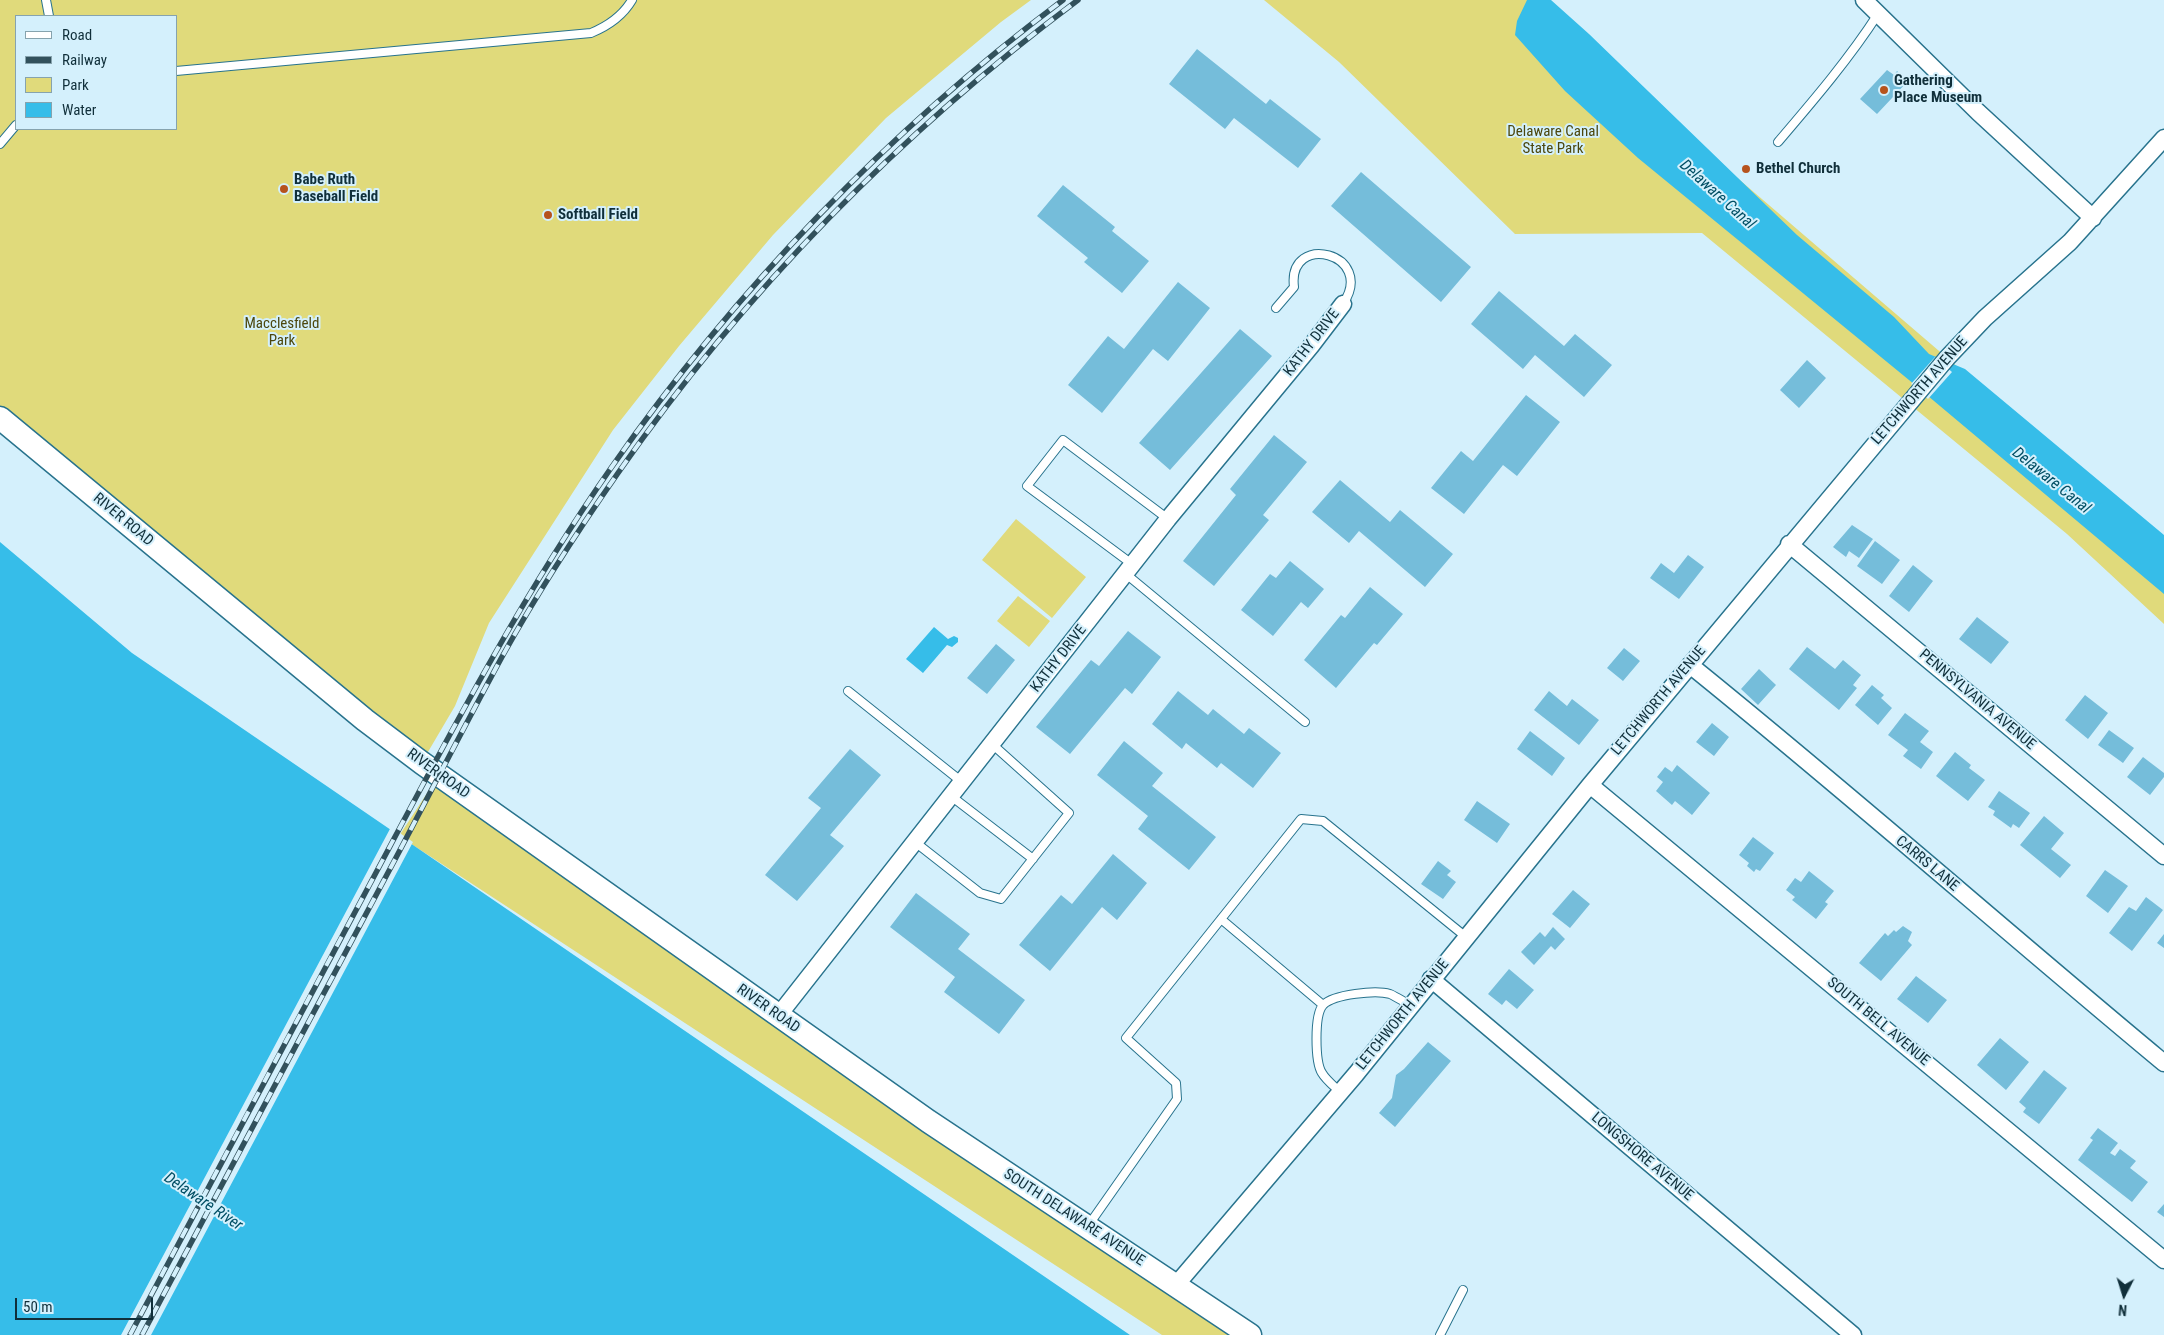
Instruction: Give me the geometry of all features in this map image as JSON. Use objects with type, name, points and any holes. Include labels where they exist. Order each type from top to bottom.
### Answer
[{"type":"main road","name":"RIVER ROAD","points":[[0,418],[364,720],[444,779],[899,1100]]},
{"type":"main road","name":"SOUTH DELAWARE AVENUE","points":[[899,1100],[1021,1184],[1088,1226],[1250,1335]]},
{"type":"street","points":[[1864,0],[1978,112],[2093,218]]},
{"type":"street","name":"LETCHWORTH AVENUE","points":[[1176,1285],[1340,1092],[1690,664],[1947,358],[1985,318],[2070,242],[2164,138]]},
{"type":"street","name":"KATHY DRIVE","points":[[778,1016],[1168,519],[1311,346],[1343,304]]},
{"type":"street","name":"PENNSYLVANIA AVENUE","points":[[1790,544],[2164,856]]},
{"type":"street","name":"CARRS LANE","points":[[1690,664],[1771,730],[2008,933],[2164,1063]]},
{"type":"street","name":"SOUTH BELL AVENUE","points":[[1590,785],[2164,1260]]},
{"type":"street","name":"LONGSHORE AVENUE","points":[[1431,979],[1853,1335]]},
{"type":"lane","points":[[46,0],[49,15]]},
{"type":"lane","points":[[178,71],[591,33],[618,19],[632,0]]},
{"type":"lane","points":[[1778,142],[1822,90],[1878,14]]},
{"type":"lane","points":[[0,144],[15,126]]},
{"type":"lane","points":[[1276,308],[1294,287],[1292,276],[1295,266],[1302,259],[1312,254],[1322,253],[1333,256],[1347,268],[1351,287],[1343,304]]},
{"type":"lane","points":[[1168,519],[1063,440],[1027,486],[1129,569],[1305,722]]},
{"type":"lane","points":[[848,690],[962,782]]},
{"type":"lane","points":[[915,842],[980,893],[1001,899],[1033,859],[1069,813],[992,744]]},
{"type":"lane","points":[[951,796],[1033,859]]},
{"type":"lane","points":[[1088,1226],[1177,1099],[1176,1083],[1126,1038],[1300,819],[1323,821],[1466,937]]},
{"type":"lane","points":[[1221,919],[1323,1005]]},
{"type":"lane","points":[[1340,1092],[1321,1073],[1316,1046],[1319,1014],[1323,1005],[1362,992],[1389,994],[1410,1005]]},
{"type":"lane","points":[[1440,1335],[1463,1290]]},
{"type":"green space","name":"Macclesfield Park","points":[[0,0],[1031,0],[1001,22],[886,118],[773,235],[679,346],[613,430],[489,623],[455,706],[425,757],[103,496],[0,407]]},
{"type":"green space","name":"Delaware Canal State Park","points":[[1264,0],[1535,0],[1692,139],[2164,544],[2164,624],[2067,534],[1702,233],[1515,234],[1339,62]]},
{"type":"green space","points":[[1016,519],[1086,577],[1052,618],[982,560]]},
{"type":"green space","points":[[1018,596],[1050,621],[1029,647],[997,621]]},
{"type":"green space","points":[[439,775],[1244,1335],[1162,1335],[399,836]]},
{"type":"water","name":"Delaware Canal","points":[[1527,0],[1551,0],[1589,34],[1797,235],[1894,317],[1929,354],[1965,369],[2164,535],[2164,594],[1909,380],[1638,158],[1565,91],[1515,35],[1517,21]]},
{"type":"water","name":"Delaware River","points":[[0,542],[132,653],[1130,1335],[0,1335]]},
{"type":"water","points":[[934,627],[948,639],[954,636],[958,638],[958,642],[952,647],[947,645],[923,673],[906,659]]},
{"type":"pier","points":[[1935,357],[1952,372],[1928,399],[1911,384]]},
{"type":"pier","points":[[391,827],[413,842],[151,1335],[121,1335]]},
{"type":"building","points":[[1197,49],[1266,104],[1270,99],[1321,139],[1298,168],[1234,118],[1225,129],[1169,84]]},
{"type":"building","name":"Gathering Place Museum","points":[[1887,70],[1894,75],[1897,71],[1908,81],[1877,114],[1860,99]]},
{"type":"building","points":[[1361,172],[1471,267],[1441,302],[1331,206]]},
{"type":"building","points":[[1063,185],[1115,227],[1112,231],[1149,261],[1122,293],[1084,262],[1088,258],[1037,216]]},
{"type":"building","points":[[1178,282],[1210,308],[1168,361],[1153,349],[1102,413],[1068,385],[1108,336],[1124,349]]},
{"type":"building","points":[[1499,291],[1564,346],[1575,334],[1612,365],[1584,397],[1535,355],[1523,369],[1471,324]]},
{"type":"building","points":[[1240,329],[1272,356],[1170,470],[1139,443]]},
{"type":"building","points":[[1807,360],[1826,378],[1799,408],[1780,390]]},
{"type":"building","points":[[1526,395],[1560,422],[1517,476],[1503,465],[1464,514],[1431,488],[1461,451],[1473,461]]},
{"type":"building","points":[[1274,435],[1307,462],[1263,515],[1269,520],[1214,586],[1183,561],[1236,495],[1230,489]]},
{"type":"building","points":[[1340,480],[1390,522],[1400,510],[1453,554],[1425,587],[1359,531],[1349,543],[1312,512]]},
{"type":"building","points":[[1852,525],[1873,539],[1859,558],[1849,551],[1846,557],[1833,547]]},
{"type":"building","points":[[1875,541],[1900,560],[1882,584],[1857,566]]},
{"type":"building","points":[[1688,555],[1704,567],[1679,599],[1650,578],[1661,563],[1674,573]]},
{"type":"building","points":[[1290,561],[1324,589],[1308,608],[1301,602],[1273,636],[1241,610],[1270,574],[1276,578]]},
{"type":"building","points":[[1913,565],[1933,581],[1909,612],[1889,596]]},
{"type":"building","points":[[1370,587],[1403,614],[1377,645],[1374,643],[1336,688],[1304,660],[1341,615],[1345,618]]},
{"type":"building","points":[[1977,617],[2009,642],[1991,664],[1959,639]]},
{"type":"building","points":[[1128,631],[1161,657],[1132,694],[1125,688],[1070,754],[1036,727],[1091,660],[1099,666]]},
{"type":"building","points":[[996,644],[1015,660],[987,694],[967,678]]},
{"type":"building","points":[[1807,647],[1835,669],[1843,660],[1861,675],[1853,685],[1857,688],[1839,710],[1789,669]]},
{"type":"building","points":[[1624,648],[1640,661],[1623,681],[1607,668]]},
{"type":"building","points":[[1759,669],[1776,685],[1758,705],[1741,689]]},
{"type":"building","points":[[1872,685],[1884,695],[1881,698],[1892,708],[1878,725],[1855,705]]},
{"type":"building","points":[[1178,691],[1208,715],[1213,709],[1244,734],[1249,728],[1281,753],[1253,788],[1221,763],[1217,768],[1186,743],[1182,749],[1152,724]]},
{"type":"building","points":[[1549,691],[1567,706],[1572,699],[1599,720],[1579,745],[1534,710]]},
{"type":"building","points":[[2085,695],[2108,713],[2088,739],[2065,720]]},
{"type":"building","points":[[1905,713],[1929,731],[1920,742],[1933,752],[1921,769],[1903,756],[1908,750],[1888,735]]},
{"type":"building","points":[[1712,723],[1729,737],[1714,756],[1696,742]]},
{"type":"building","points":[[2109,730],[2134,748],[2123,763],[2098,745]]},
{"type":"building","points":[[1530,731],[1565,758],[1552,776],[1517,749]]},
{"type":"building","points":[[1124,741],[1163,773],[1152,786],[1216,837],[1189,870],[1138,829],[1148,816],[1097,775]]},
{"type":"building","points":[[850,749],[881,775],[830,835],[844,846],[797,901],[765,875],[821,808],[808,798]]},
{"type":"building","points":[[1955,752],[1971,765],[1969,768],[1985,780],[1968,801],[1936,776]]},
{"type":"building","points":[[2143,757],[2164,773],[2164,777],[2150,795],[2127,777]]},
{"type":"building","points":[[1677,765],[1710,793],[1692,815],[1675,801],[1672,805],[1656,791],[1663,782],[1657,777],[1665,767],[1672,772]]},
{"type":"building","points":[[1999,791],[2030,813],[2019,828],[2013,824],[2011,828],[1993,815],[1995,811],[1988,807]]},
{"type":"building","points":[[1477,801],[1510,824],[1497,843],[1464,820]]},
{"type":"building","points":[[2044,816],[2064,833],[2051,849],[2071,865],[2060,878],[2020,845]]},
{"type":"building","points":[[1753,837],[1774,853],[1760,871],[1756,869],[1754,872],[1747,866],[1749,863],[1739,855]]},
{"type":"building","points":[[1113,854],[1147,883],[1117,920],[1102,907],[1050,971],[1019,945],[1061,895],[1072,904]]},
{"type":"building","points":[[1438,861],[1451,871],[1447,875],[1456,882],[1443,899],[1421,884]]},
{"type":"building","points":[[2105,870],[2128,886],[2108,913],[2086,896]]},
{"type":"building","points":[[1809,871],[1834,891],[1825,902],[1828,904],[1816,919],[1792,900],[1795,897],[1786,890],[1795,878],[1801,882]]},
{"type":"building","points":[[1573,890],[1590,904],[1570,928],[1552,914]]},
{"type":"building","points":[[916,893],[970,934],[958,949],[1025,1000],[999,1034],[944,992],[955,977],[890,927]]},
{"type":"building","points":[[2146,897],[2163,910],[2132,951],[2109,933],[2129,907],[2136,911]]},
{"type":"building","points":[[1903,926],[1912,932],[1908,941],[1912,945],[1881,981],[1859,963],[1885,933],[1888,936],[1894,930],[1896,932]]},
{"type":"building","points":[[1553,927],[1565,939],[1555,950],[1551,946],[1534,965],[1521,952],[1540,932],[1545,937]]},
{"type":"building","points":[[2164,934],[2164,948],[2157,943]]},
{"type":"building","points":[[1509,969],[1534,990],[1517,1009],[1506,1000],[1502,1005],[1488,994]]},
{"type":"building","points":[[1916,976],[1947,1000],[1928,1023],[1897,999]]},
{"type":"building","points":[[2000,1038],[2029,1062],[2006,1090],[1977,1065]]},
{"type":"building","points":[[1428,1042],[1451,1061],[1395,1127],[1379,1113],[1392,1098],[1396,1075],[1404,1069]]},
{"type":"building","points":[[2044,1070],[2067,1088],[2039,1124],[2023,1112],[2026,1108],[2019,1102]]},
{"type":"building","points":[[2098,1128],[2118,1143],[2110,1153],[2115,1156],[2120,1149],[2136,1161],[2130,1168],[2148,1182],[2132,1202],[2078,1160],[2093,1140],[2090,1138]]},
{"type":"building","points":[[2164,1204],[2164,1217],[2157,1212]]},
{"type":"railway","points":[[130,1335],[456,724],[514,620],[577,518],[611,468],[709,338],[818,216],[876,158],[936,103],[1063,0]]},
{"type":"railway","points":[[142,1335],[503,655],[558,563],[618,473],[718,341],[829,218],[949,104],[1078,0]]},
{"type":"place","name":"Gathering Place Museum","points":[[1884,90]]},
{"type":"place","name":"Bethel Church","points":[[1746,169]]},
{"type":"place","name":"Babe Ruth Baseball Field","points":[[284,189]]},
{"type":"place","name":"Softball Field","points":[[548,215]]}]
